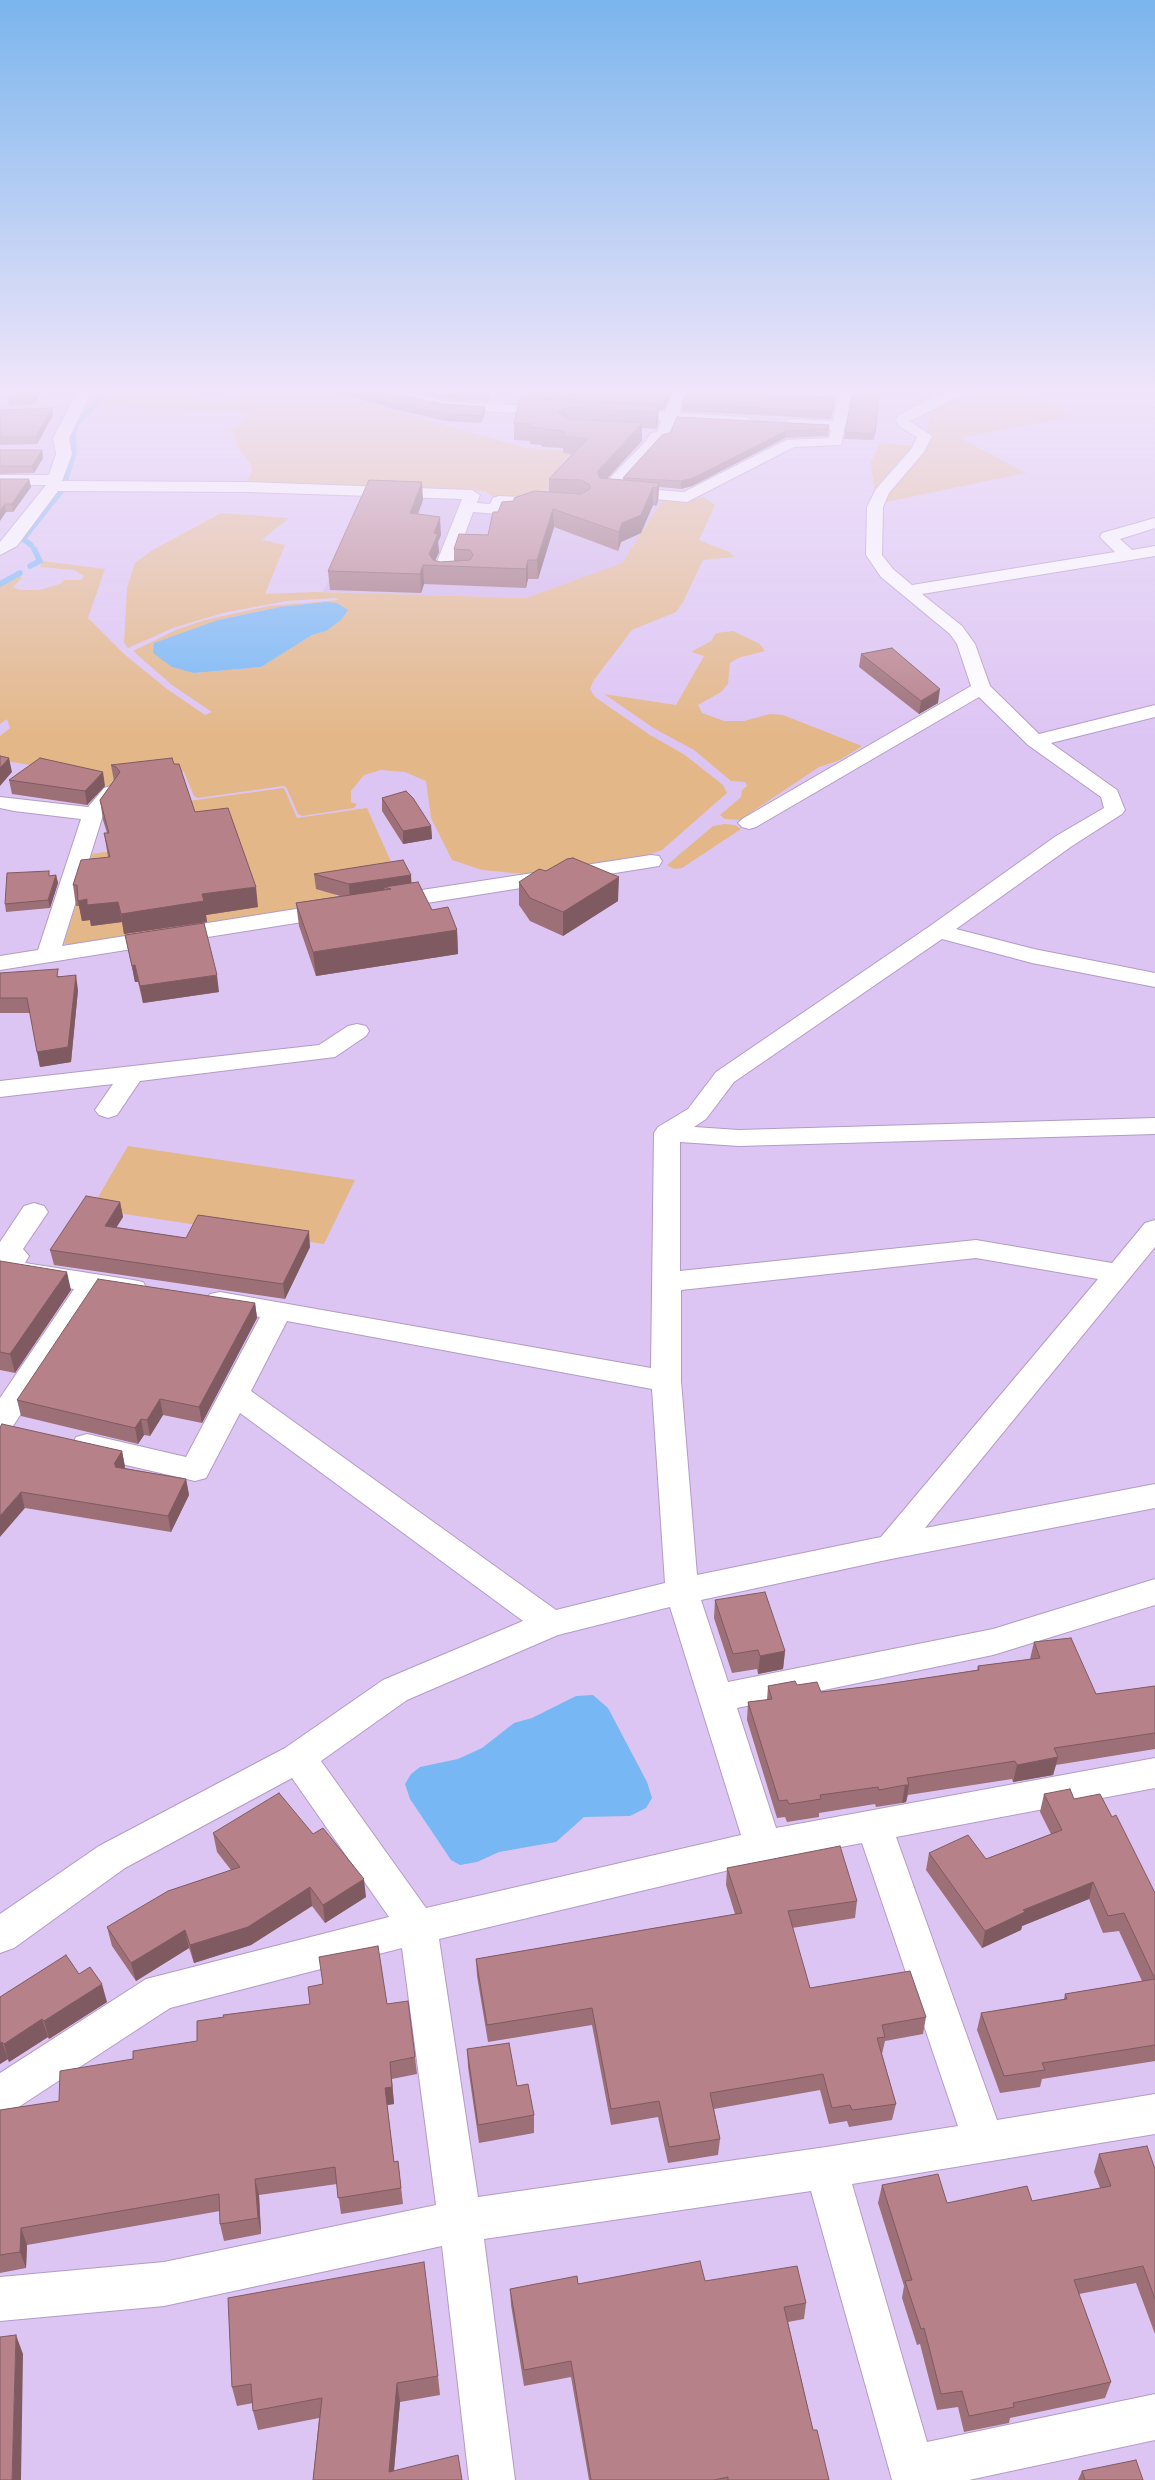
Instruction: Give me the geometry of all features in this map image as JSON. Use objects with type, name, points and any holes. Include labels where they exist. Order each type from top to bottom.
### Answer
[{"type":"street","points":[[0,550],[7,538],[35,505]]},
{"type":"street","points":[[462,574],[441,574],[469,505]]},
{"type":"street","points":[[482,505],[496,509],[498,505]]},
{"type":"street","points":[[667,1133],[697,1114],[725,1077],[938,931],[1064,841],[1115,810],[1110,794],[1035,741],[981,688],[966,644],[956,630],[887,572],[874,555],[876,505]]},
{"type":"street","points":[[1130,556],[1108,537],[1155,523]]},
{"type":"street","points":[[908,590],[1130,556],[1155,550]]},
{"type":"street","points":[[749,823],[981,688]]},
{"type":"street","points":[[1035,741],[1155,711]]},
{"type":"street","points":[[48,955],[93,814],[111,792]]},
{"type":"street","points":[[3,802],[21,807],[93,814]]},
{"type":"street","points":[[0,963],[651,861]]},
{"type":"street","points":[[938,931],[1032,956],[1155,980]]},
{"type":"street","points":[[0,1089],[326,1052],[357,1031]]},
{"type":"street","points":[[108,1110],[132,1074]]},
{"type":"street","points":[[667,1133],[739,1138],[1155,1126]]},
{"type":"street","points":[[667,1133],[666,1381],[682,1591],[763,1846]]},
{"type":"street","points":[[34,1212],[3,1254],[15,1256],[6,1268],[161,1293]]},
{"type":"street","points":[[891,1547],[1155,1229]]},
{"type":"street","points":[[667,1282],[976,1249],[1119,1273]]},
{"type":"street","points":[[0,1421],[92,1283]]},
{"type":"street","points":[[190,1297],[278,1310],[666,1381]]},
{"type":"street","points":[[58,1439],[195,1470],[278,1310]]},
{"type":"street","points":[[234,1394],[551,1624]]},
{"type":"street","points":[[0,1426],[29,1432]]},
{"type":"street","points":[[0,1936],[112,1857],[298,1758],[395,1690],[551,1624],[682,1591],[891,1547],[1155,1496]]},
{"type":"street","points":[[717,1698],[992,1642],[1155,1592]]},
{"type":"street","points":[[298,1758],[418,1927],[460,2221],[492,2480]]},
{"type":"street","points":[[0,2096],[160,1992],[418,1927],[763,1846],[1155,1773]]},
{"type":"street","points":[[874,1825],[984,2143]]},
{"type":"street","points":[[0,2299],[164,2284],[460,2221],[826,2168],[1155,2114]]},
{"type":"street","points":[[826,2168],[914,2475],[1155,2417]]},
{"type":"shaded area","points":[[364,505],[660,505],[622,563],[526,598],[323,592]]},
{"type":"shaded area","points":[[660,505],[715,505],[699,540],[729,552],[735,557],[703,560],[683,602],[676,612],[632,630],[594,680],[590,689],[595,697],[650,735],[685,755],[723,785],[727,793],[662,850],[634,860],[524,874],[482,870],[452,860],[431,818],[426,781],[405,772],[381,770],[364,775],[351,791],[351,802],[357,804],[354,808],[302,816],[298,814],[286,787],[283,786],[198,798],[194,796],[184,772],[143,772],[120,790],[102,785],[78,773],[0,760],[0,736],[10,728],[7,719],[0,724],[0,585],[20,576],[22,578],[13,587],[20,590],[39,590],[60,584],[64,580],[82,580],[84,576],[74,570],[40,567],[42,561],[105,569],[88,618],[124,654],[167,689],[205,715],[212,712],[172,685],[133,651],[178,629],[205,620],[269,606],[339,600],[336,598],[286,601],[223,613],[173,628],[128,648],[124,643],[127,588],[135,563],[151,551],[221,513],[289,518],[262,540],[285,545],[265,594],[316,592],[526,598],[622,563]],"holes":[[[325,602],[326,631],[312,635],[261,667],[194,673],[218,620],[280,607]]]},
{"type":"shaded area","points":[[733,631],[760,644],[765,651],[738,658],[730,663],[728,684],[721,692],[698,705],[702,713],[724,721],[744,721],[770,714],[783,715],[862,746],[840,760],[819,767],[740,820],[725,819],[720,815],[741,797],[742,790],[747,786],[745,782],[731,781],[694,750],[655,729],[604,694],[676,705],[704,656],[691,652],[711,641],[716,633]]},
{"type":"shaded area","points":[[284,788],[297,818],[367,808],[397,875],[335,894],[339,905],[70,946],[64,943],[92,854],[170,842],[159,805]]},
{"type":"shaded area","points":[[735,825],[741,829],[682,868],[674,869],[667,865],[713,826]]},
{"type":"shaded area","points":[[128,1146],[355,1180],[324,1244],[91,1209]]},
{"type":"water","points":[[325,602],[337,603],[348,610],[341,620],[326,631],[312,635],[261,667],[194,673],[172,667],[153,653],[154,643],[218,620],[280,607]]},
{"type":"water","points":[[593,1695],[608,1708],[647,1782],[652,1798],[646,1808],[630,1816],[584,1817],[556,1842],[499,1852],[477,1862],[460,1865],[451,1860],[410,1799],[405,1784],[411,1774],[420,1767],[458,1759],[482,1748],[514,1723],[532,1718],[576,1696]]},
{"type":"building","points":[[358,505],[413,505],[410,513],[440,517],[434,533],[438,534],[429,554],[433,560],[440,562],[470,560],[473,555],[470,550],[454,549],[459,534],[488,535],[493,512],[498,512],[501,505],[645,505],[641,515],[622,523],[619,532],[553,509],[537,560],[528,560],[526,569],[423,565],[420,574],[328,571]]},
{"type":"building","points":[[892,648],[940,689],[921,701],[861,654]]},
{"type":"building","points":[[0,756],[9,758],[0,768]]},
{"type":"building","points":[[40,758],[103,772],[85,791],[9,780]]},
{"type":"building","points":[[172,758],[174,764],[179,764],[195,812],[228,808],[256,887],[202,894],[204,901],[121,914],[118,902],[87,905],[87,899],[78,901],[77,885],[73,885],[81,860],[110,857],[104,833],[109,833],[100,800],[120,772],[111,765]]},
{"type":"building","points":[[406,791],[413,798],[431,826],[403,831],[382,798]]},
{"type":"building","points":[[573,858],[619,877],[563,912],[530,898],[519,882],[539,869],[546,871],[567,859]]},
{"type":"building","points":[[403,860],[411,875],[349,884],[314,874]]},
{"type":"building","points":[[49,871],[49,876],[56,875],[48,900],[5,904],[7,873]]},
{"type":"building","points":[[418,882],[432,910],[448,907],[457,930],[313,952],[296,903],[391,889],[384,887]]},
{"type":"building","points":[[204,923],[217,975],[140,986],[135,965],[132,966],[125,935]]},
{"type":"building","points":[[58,969],[57,977],[76,975],[68,1047],[37,1052],[27,998],[0,998],[0,973]]},
{"type":"building","points":[[86,1196],[120,1202],[105,1226],[186,1238],[198,1215],[309,1231],[283,1284],[50,1250]]},
{"type":"building","points":[[0,1261],[67,1272],[10,1354],[0,1352]]},
{"type":"building","points":[[98,1279],[255,1303],[199,1407],[160,1399],[147,1420],[141,1419],[135,1428],[17,1400]]},
{"type":"building","points":[[2,1424],[122,1451],[114,1464],[116,1465],[115,1467],[186,1479],[168,1516],[21,1492],[0,1516],[0,1427]]},
{"type":"building","points":[[765,1592],[785,1651],[760,1656],[758,1650],[733,1654],[715,1600]]},
{"type":"building","points":[[1071,1638],[1096,1694],[1155,1686],[1155,1733],[1054,1748],[1058,1757],[1017,1765],[1015,1761],[907,1778],[909,1785],[879,1790],[878,1787],[820,1795],[821,1799],[789,1804],[787,1800],[779,1801],[748,1702],[772,1699],[768,1686],[795,1681],[797,1685],[817,1682],[821,1692],[979,1670],[978,1666],[1040,1658],[1034,1642]]},
{"type":"building","points":[[1070,1789],[1074,1799],[1100,1794],[1112,1817],[1116,1815],[1155,1893],[1155,1979],[1124,1913],[1108,1916],[1093,1882],[1023,1910],[1025,1912],[985,1931],[929,1853],[968,1835],[986,1859],[1062,1830],[1044,1794]]},
{"type":"building","points":[[279,1793],[313,1834],[323,1828],[364,1879],[323,1905],[310,1887],[248,1927],[190,1945],[185,1930],[131,1963],[107,1927],[168,1891],[240,1867],[213,1833]]},
{"type":"building","points":[[840,1846],[857,1901],[788,1911],[810,1988],[910,1971],[926,2017],[882,2025],[885,2037],[877,2038],[896,2104],[852,2110],[850,2105],[832,2108],[823,2074],[710,2093],[720,2139],[669,2147],[659,2101],[611,2109],[592,2008],[487,2025],[476,1959],[742,1913],[727,1868]]},
{"type":"building","points":[[378,1946],[387,2004],[408,2001],[415,2057],[390,2062],[392,2087],[385,2088],[394,2162],[398,2161],[401,2188],[338,2198],[335,2167],[255,2179],[258,2218],[220,2224],[219,2194],[21,2228],[20,2252],[0,2255],[0,2110],[59,2101],[60,2071],[133,2059],[133,2051],[197,2041],[197,2021],[224,2017],[223,2015],[310,2004],[308,1987],[323,1984],[319,1957]]},
{"type":"building","points":[[66,1955],[79,1974],[90,1967],[102,1984],[44,2021],[42,2019],[4,2044],[0,2043],[0,1997]]},
{"type":"building","points":[[1155,1979],[1155,2045],[1042,2063],[1045,2070],[1004,2076],[981,2013],[1067,1999],[1065,1994]]},
{"type":"building","points":[[509,2043],[517,2086],[528,2084],[534,2115],[478,2125],[467,2049]]},
{"type":"building","points":[[1147,2146],[1155,2169],[1155,2299],[1143,2266],[1074,2280],[1111,2382],[1013,2403],[1014,2407],[969,2416],[962,2391],[941,2394],[924,2328],[921,2329],[905,2281],[912,2280],[882,2185],[938,2174],[947,2203],[1027,2186],[1032,2201],[1111,2186],[1099,2154]]},
{"type":"building","points":[[700,2261],[705,2281],[797,2266],[806,2303],[784,2307],[813,2430],[817,2430],[829,2480],[728,2480],[728,2477],[714,2480],[591,2480],[571,2361],[524,2370],[510,2289],[577,2276],[578,2284]]},
{"type":"building","points":[[424,2262],[438,2376],[397,2383],[389,2472],[458,2455],[462,2480],[313,2480],[322,2398],[253,2411],[251,2384],[232,2387],[228,2298]]},
{"type":"building","points":[[16,2335],[12,2480],[0,2480],[0,2337]]},
{"type":"building","points":[[1136,2460],[1143,2480],[1085,2480],[1082,2471]]},
{"type":"waterway","points":[[31,545],[23,539],[50,505]]},
{"type":"waterway","points":[[30,566],[40,561],[34,549]]},
{"type":"waterway","points":[[0,584],[20,573]]}]
